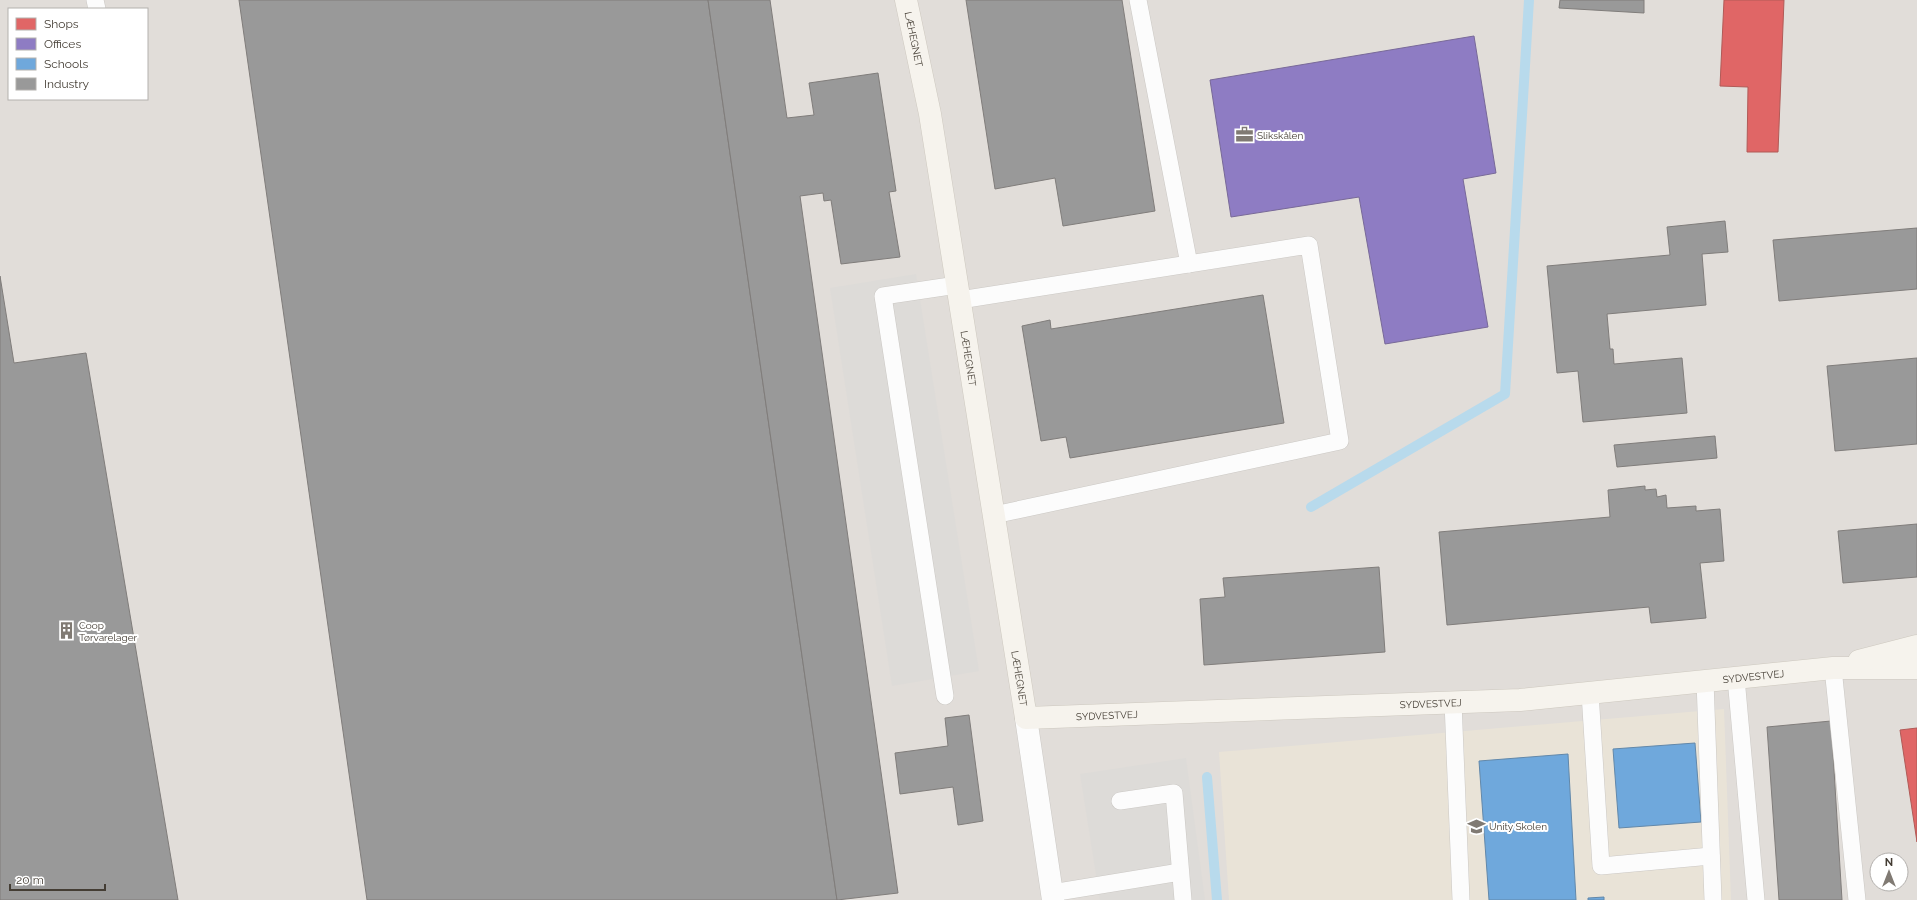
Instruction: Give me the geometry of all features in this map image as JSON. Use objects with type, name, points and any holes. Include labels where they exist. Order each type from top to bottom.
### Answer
[{"type":"street","name":"LÆHEGNET","points":[[906,0],[930,114],[1026,718]]},
{"type":"street","name":"SYDVESTVEJ","points":[[1833,668],[1917,646]]},
{"type":"street","name":"SYDVESTVEJ","points":[[1026,718],[1520,700],[1833,668],[1917,668]]},
{"type":"street","points":[[1026,718],[1052,897]]},
{"type":"lane","points":[[1138,0],[1189,264]]},
{"type":"lane","points":[[945,696],[882,296],[959,293],[1189,264],[1309,245],[1340,441],[994,514]]},
{"type":"lane","points":[[1833,668],[1857,900]]},
{"type":"lane","points":[[1736,678],[1756,900]]},
{"type":"lane","points":[[1705,681],[1713,900]]},
{"type":"lane","points":[[1590,693],[1601,866],[1711,856]]},
{"type":"lane","points":[[1453,702],[1461,900]]},
{"type":"lane","points":[[1120,801],[1174,793],[1183,900]]},
{"type":"lane","points":[[1052,897],[1180,872]]},
{"type":"shaded area","points":[[0,0],[1917,0],[1917,900],[0,900]]},
{"type":"shaded area","points":[[916,274],[979,671],[892,686],[830,288]]},
{"type":"shaded area","name":"Unity Skolen","points":[[1724,709],[1731,900],[1229,900],[1219,752]]},
{"type":"shaded area","points":[[1186,758],[1205,900],[1100,900],[1080,774]]},
{"type":"building: Shops","points":[[1724,0],[1784,0],[1778,152],[1747,152],[1748,87],[1720,86]]},
{"type":"building: Shops","points":[[1917,728],[1917,842],[1900,730]]},
{"type":"building: Offices","points":[[1474,36],[1496,173],[1463,179],[1488,327],[1385,344],[1359,197],[1231,217],[1210,80]]},
{"type":"building: Schools","points":[[1695,743],[1701,822],[1619,828],[1613,749]]},
{"type":"building: Schools","points":[[1568,754],[1576,900],[1489,900],[1479,761]]},
{"type":"building: Schools","points":[[1604,897],[1604,900],[1588,900],[1588,898]]},
{"type":"building: Industry","points":[[239,0],[708,0],[837,900],[367,900]]},
{"type":"building: Industry","points":[[708,0],[770,0],[787,118],[814,115],[809,83],[878,73],[896,191],[889,192],[900,257],[841,264],[831,200],[824,201],[823,193],[800,196],[898,893],[837,900]]},
{"type":"building: Industry","points":[[966,0],[1122,0],[1155,211],[1063,226],[1055,178],[995,189]]},
{"type":"building: Industry","points":[[1560,0],[1644,0],[1644,13],[1559,8]]},
{"type":"building: Industry","points":[[1725,221],[1728,252],[1702,254],[1706,305],[1607,314],[1610,349],[1613,349],[1614,364],[1682,358],[1687,413],[1583,422],[1578,371],[1557,373],[1547,266],[1670,255],[1667,227]]},
{"type":"building: Industry","points":[[1917,228],[1917,289],[1779,301],[1773,240]]},
{"type":"building: Industry","name":"Coop Tørvarelager","points":[[0,276],[14,363],[86,353],[178,900],[0,900]]},
{"type":"building: Industry","points":[[1263,295],[1284,423],[1070,458],[1066,437],[1041,441],[1022,326],[1050,320],[1051,329]]},
{"type":"building: Industry","points":[[1917,358],[1917,444],[1835,451],[1827,366]]},
{"type":"building: Industry","points":[[1715,436],[1717,458],[1617,467],[1614,445]]},
{"type":"building: Industry","points":[[1645,486],[1645,490],[1656,489],[1657,497],[1666,495],[1667,508],[1696,506],[1696,511],[1720,509],[1724,561],[1700,563],[1706,618],[1651,623],[1649,607],[1447,625],[1439,532],[1610,517],[1608,490]]},
{"type":"building: Industry","points":[[1917,524],[1917,577],[1843,583],[1838,531]]},
{"type":"building: Industry","points":[[1379,567],[1385,652],[1204,665],[1200,599],[1225,597],[1223,578]]},
{"type":"building: Industry","points":[[969,715],[983,821],[958,825],[953,787],[900,794],[895,753],[948,746],[945,718]]},
{"type":"building: Industry","points":[[1831,721],[1842,900],[1779,900],[1767,727]]},
{"type":"waterway","points":[[1311,507],[1505,394],[1529,0]]},
{"type":"waterway","points":[[1207,777],[1217,900]]},
{"type":"place","name":"Slikskålen","points":[[1244,135]]},
{"type":"place","name":"Coop Tørvarelager","points":[[66,631]]},
{"type":"place","name":"Unity Skolen","points":[[1476,826]]}]
